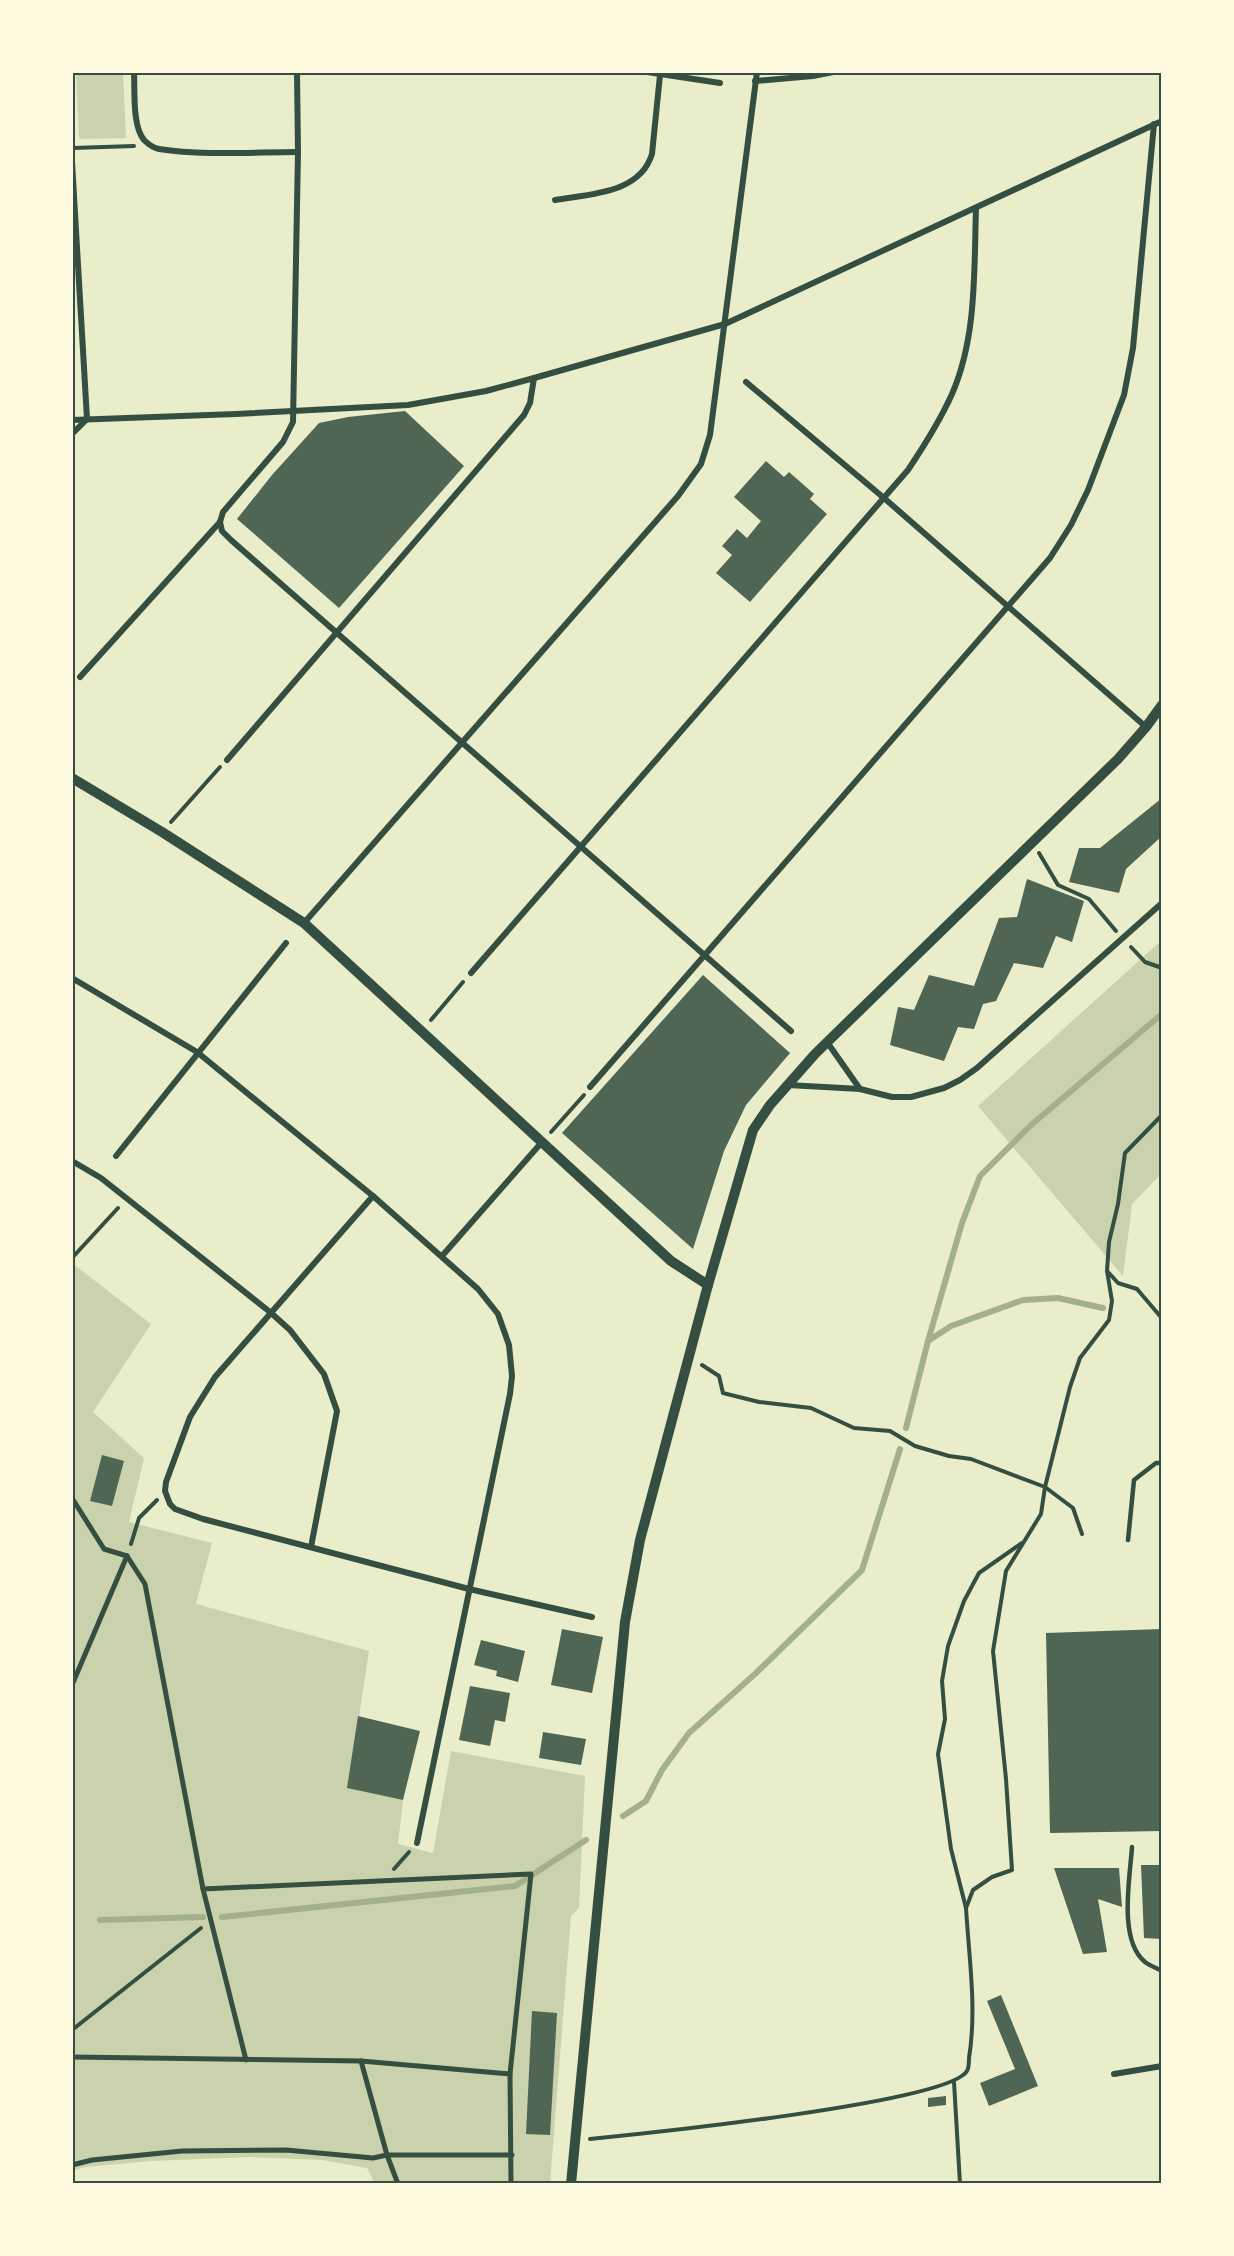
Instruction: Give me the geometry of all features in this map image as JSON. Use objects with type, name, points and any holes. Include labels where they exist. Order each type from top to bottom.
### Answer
[{"type":"street","points":[[134,72],[138,129],[143,139],[151,146],[193,152],[298,152]]},
{"type":"street","points":[[80,677],[220,522],[223,512],[290,432],[294,410],[297,72]]},
{"type":"street","points":[[647,72],[720,83]]},
{"type":"street","points":[[304,923],[678,496],[702,464],[710,435],[757,72]]},
{"type":"street","points":[[755,81],[833,72]]},
{"type":"street","points":[[555,200],[620,188],[642,174],[652,154],[660,75]]},
{"type":"street","points":[[72,420],[408,405],[486,391],[534,378],[725,324],[1162,121]]},
{"type":"street","points":[[590,1087],[1050,558],[1071,525],[1102,458],[1124,395],[1133,348],[1154,124]]},
{"type":"street","points":[[72,162],[75,261],[87,419],[72,434]]},
{"type":"street","points":[[471,973],[908,470],[933,433],[953,393],[965,352],[973,302],[976,208]]},
{"type":"street","points":[[227,760],[524,415],[530,403],[534,378]]},
{"type":"street","points":[[746,382],[884,498],[1146,727]]},
{"type":"street","points":[[220,522],[222,531],[231,540],[791,1031]]},
{"type":"street","points":[[571,2184],[625,1622],[640,1540],[708,1285],[753,1130],[770,1105],[827,1042],[1118,759],[1162,705]]},
{"type":"street","points":[[72,778],[162,832],[304,923],[671,1261],[708,1285]]},
{"type":"street","points":[[787,1085],[860,1089],[892,1097],[910,1097],[927,1094],[960,1080],[1162,903]]},
{"type":"street","points":[[116,1156],[286,943]]},
{"type":"street","points":[[72,978],[197,1052],[373,1196],[442,1256],[478,1289],[498,1314],[505,1330],[512,1359],[510,1394],[417,1843]]},
{"type":"street","points":[[827,1042],[860,1089]]},
{"type":"street","points":[[442,1256],[542,1142]]},
{"type":"street","points":[[72,1161],[101,1178],[270,1312],[290,1330],[324,1374],[337,1411],[311,1547]]},
{"type":"street","points":[[373,1196],[270,1312],[215,1377],[202,1396],[186,1428],[166,1482],[165,1491],[170,1504],[184,1514],[469,1589],[592,1617]]},
{"type":"street","points":[[72,1498],[104,1549],[127,1557],[145,1584],[203,1889],[246,2060]]},
{"type":"street","points":[[72,1685],[127,1557]]},
{"type":"street","points":[[203,1889],[531,1874],[510,2074],[511,2184]]},
{"type":"street","points":[[72,2057],[361,2061],[510,2074]]},
{"type":"street","points":[[361,2061],[387,2155],[398,2184]]},
{"type":"street","points":[[1114,2074],[1162,2066]]},
{"type":"street","points":[[72,2165],[92,2160],[182,2151],[286,2150],[373,2158],[387,2155],[512,2155]]},
{"type":"lane","points":[[1128,1540],[1134,1480],[1156,1463],[1162,1463]]},
{"type":"lane","points":[[1132,1847],[1128,1929],[1134,1949],[1145,1962],[1162,1971]]},
{"type":"path","points":[[72,148],[151,146]]},
{"type":"path","points":[[162,832],[227,760]]},
{"type":"path","points":[[1033,844],[1058,885],[1089,899],[1145,962],[1162,968]]},
{"type":"path","points":[[420,1031],[471,973]]},
{"type":"path","points":[[542,1142],[590,1087]]},
{"type":"path","points":[[966,1908],[974,1890],[992,1876],[1012,1870],[1006,1779],[993,1651],[1006,1572],[1041,1514],[1045,1487],[1070,1387],[1080,1358],[1109,1320],[1112,1301],[1107,1271],[1109,1242],[1118,1204],[1125,1153],[1162,1115]]},
{"type":"path","points":[[72,1258],[126,1198]]},
{"type":"path","points":[[1107,1271],[1118,1283],[1137,1289],[1160,1316],[1162,1315]]},
{"type":"path","points":[[690,1354],[708,1370],[719,1376],[723,1393],[759,1402],[811,1408],[854,1428],[890,1431],[915,1446],[949,1456],[971,1459],[1045,1487],[1073,1508],[1082,1534]]},
{"type":"path","points":[[127,1557],[140,1518],[165,1491]]},
{"type":"path","points":[[574,2140],[651,2134],[876,2102],[954,2082],[967,2071],[974,2029],[966,1908],[951,1849],[938,1754],[945,1719],[942,1681],[948,1646],[964,1601],[979,1573],[1023,1542]]},
{"type":"path","points":[[384,1880],[417,1843]]},
{"type":"path","points":[[72,2030],[211,1921]]},
{"type":"path","points":[[954,2082],[960,2184]]},
{"type":"green space","points":[[76,72],[123,72],[126,138],[79,139]]},
{"type":"green space","points":[[1162,940],[1162,1173],[1132,1204],[1123,1276],[978,1106]]},
{"type":"green space","points":[[72,1263],[151,1324],[93,1412],[144,1458],[129,1522],[212,1543],[196,1604],[369,1651],[348,1788],[403,1800],[398,1844],[433,1853],[451,1751],[585,1776],[579,1908],[571,1916],[550,2184],[375,2184],[367,2168],[322,2160],[250,2157],[151,2161],[85,2167],[72,2171]]},
{"type":"building","points":[[405,411],[464,466],[339,608],[237,519],[272,475],[319,423],[348,417]]},
{"type":"building","points":[[766,461],[784,477],[789,472],[814,494],[810,499],[827,514],[750,602],[716,573],[732,555],[722,546],[737,529],[747,538],[761,521],[734,497]]},
{"type":"building","points":[[1162,798],[1162,836],[1126,869],[1119,893],[1069,882],[1079,848],[1100,848]]},
{"type":"building","points":[[1027,879],[1084,901],[1072,942],[1056,936],[1043,968],[1014,963],[996,1001],[983,1004],[974,1029],[958,1027],[944,1061],[890,1045],[898,1007],[914,1010],[929,975],[974,986],[999,918],[1017,917]]},
{"type":"building","points":[[703,975],[790,1053],[746,1105],[724,1151],[693,1249],[562,1133]]},
{"type":"building","points":[[102,1455],[124,1461],[112,1506],[90,1501]]},
{"type":"building","points":[[562,1629],[603,1637],[592,1693],[551,1685]]},
{"type":"building","points":[[1162,1629],[1162,1831],[1050,1833],[1046,1633]]},
{"type":"building","points":[[481,1640],[525,1651],[518,1682],[496,1676],[497,1671],[474,1665]]},
{"type":"building","points":[[470,1686],[510,1693],[505,1722],[495,1720],[490,1746],[459,1740]]},
{"type":"building","points":[[358,1716],[420,1731],[403,1800],[347,1788]]},
{"type":"building","points":[[543,1732],[586,1739],[581,1765],[539,1758]]},
{"type":"building","points":[[1141,1865],[1162,1865],[1162,1939],[1144,1938]]},
{"type":"building","points":[[1054,1868],[1119,1868],[1122,1907],[1098,1899],[1107,1952],[1083,1954]]},
{"type":"building","points":[[1001,1995],[1038,2086],[989,2106],[980,2083],[1015,2069],[987,2001]]},
{"type":"building","points":[[532,2011],[557,2013],[550,2135],[526,2134]]},
{"type":"building","points":[[946,2096],[946,2105],[928,2107],[928,2098]]},
{"type":"waterway","points":[[906,1428],[962,1223],[980,1176],[1031,1125],[1162,1014]]},
{"type":"waterway","points":[[928,1341],[951,1326],[1023,1300],[1058,1298],[1103,1308]]},
{"type":"waterway","points":[[623,1816],[646,1801],[662,1770],[689,1733],[755,1674],[862,1570],[900,1449]]},
{"type":"waterway","points":[[222,1917],[515,1886],[586,1840]]},
{"type":"waterway","points":[[100,1920],[203,1917]]}]
